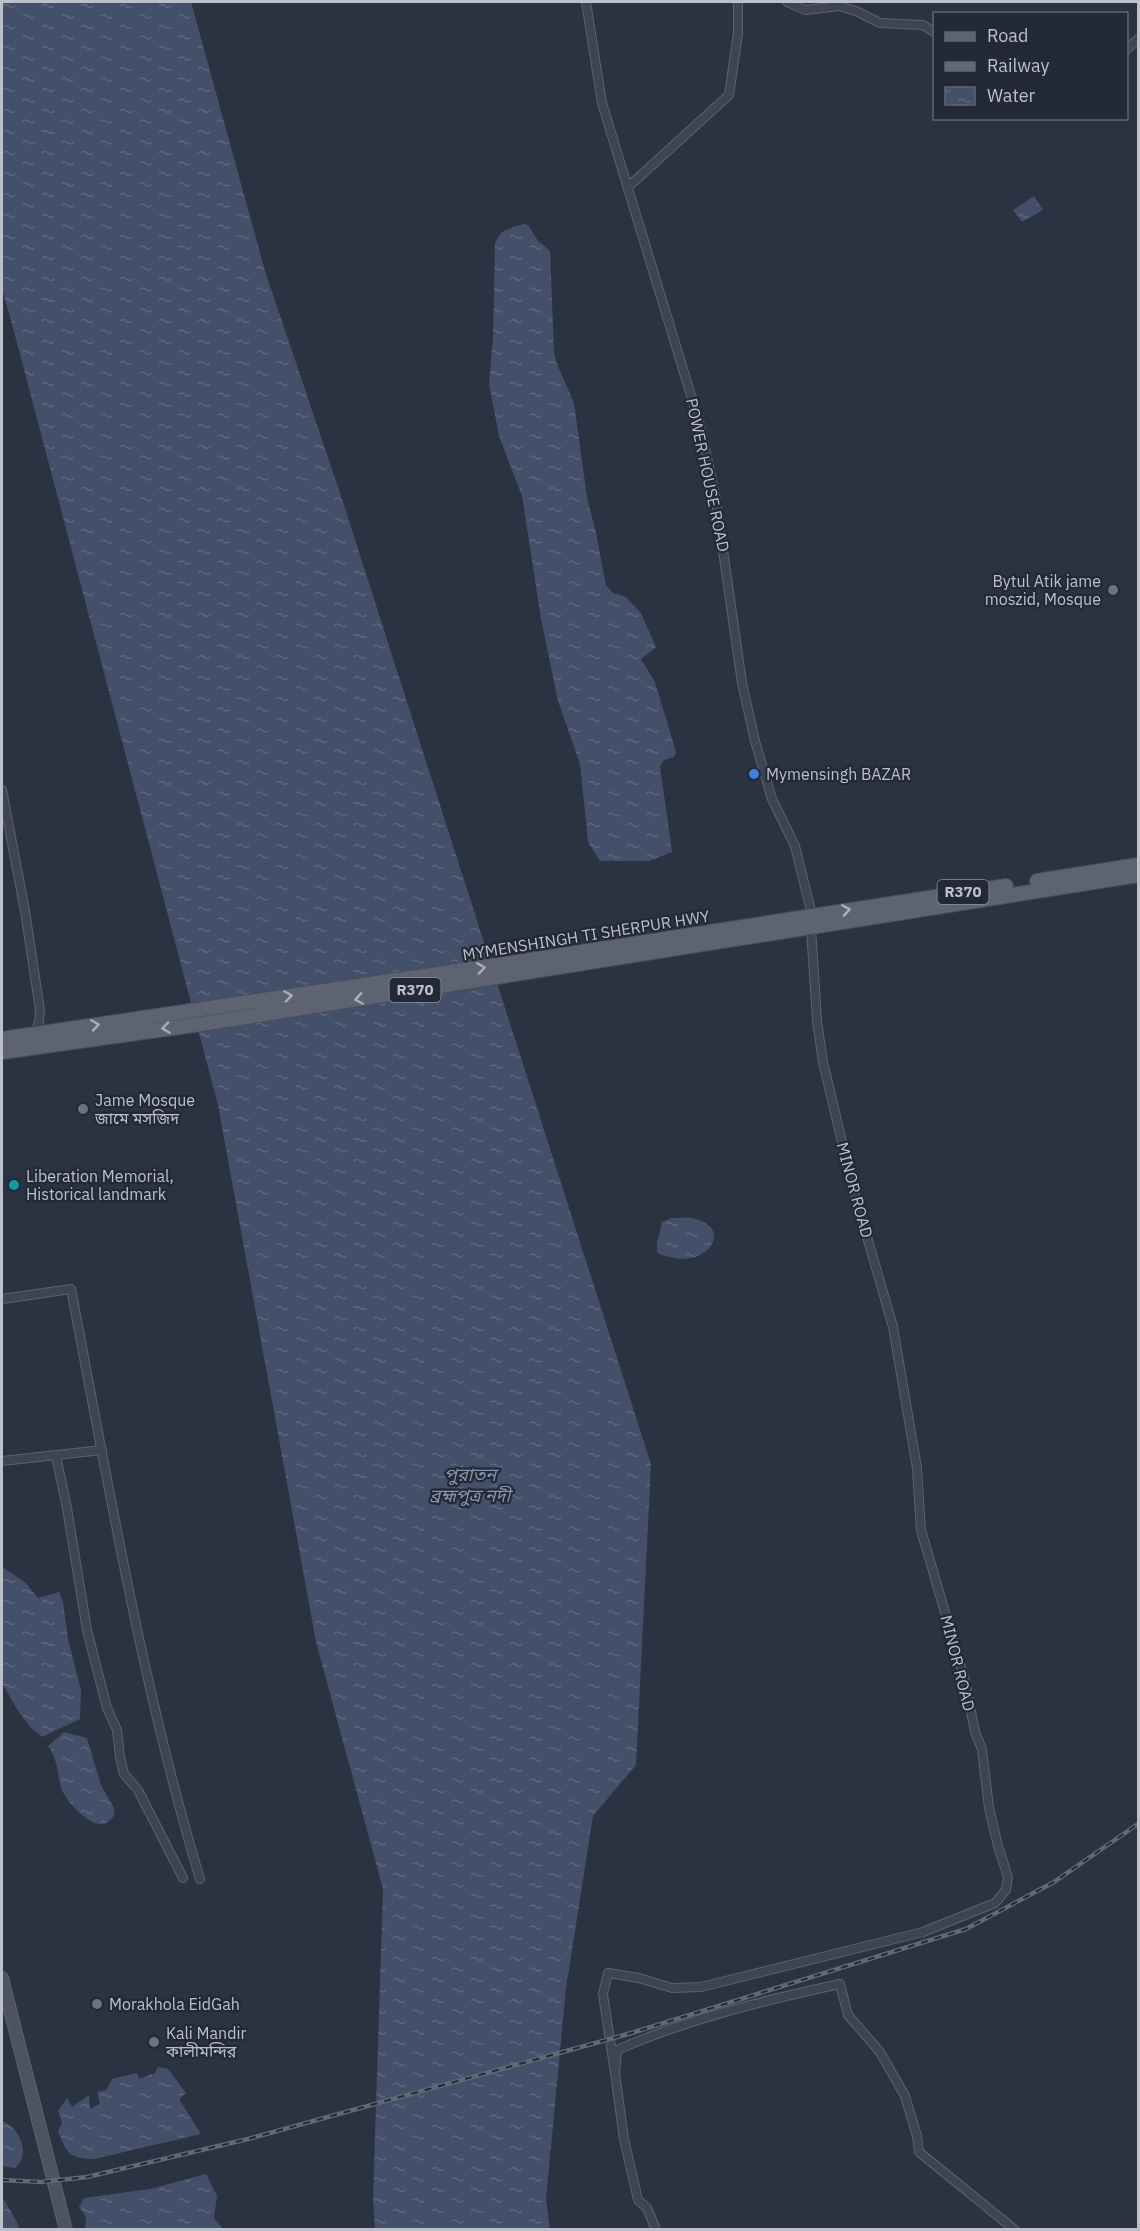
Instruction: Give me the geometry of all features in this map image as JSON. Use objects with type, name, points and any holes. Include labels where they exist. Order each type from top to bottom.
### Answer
[{"type":"main road","name":"MYMENSHINGH TI SHERPUR HWY","points":[[37,1038],[789,925],[1138,865]]},
{"type":"main road","name":"MYMENSHINGH TI SHERPUR HWY","points":[[812,921],[1138,876]]},
{"type":"main road","points":[[2,1039],[37,1038]]},
{"type":"main road","points":[[2,1052],[37,1038]]},
{"type":"main road","points":[[2,1984],[66,2229]]},
{"type":"street","name":"POWER HOUSE ROAD","points":[[586,2],[602,103],[700,425],[715,495],[742,683],[755,741],[772,799],[795,846],[812,921]]},
{"type":"street","points":[[628,187],[729,95],[738,33],[738,2]]},
{"type":"street","points":[[787,2],[806,10],[838,6],[856,11],[880,23],[923,26],[933,31]]},
{"type":"street","points":[[2,790],[26,911],[40,1010],[37,1038]]},
{"type":"street","name":"MINOR ROAD","points":[[615,2073],[603,1994],[608,1973],[639,1978],[672,1988],[702,1987],[923,1932],[995,1902],[1006,1890],[1008,1877],[989,1808],[982,1749],[975,1732],[965,1681],[921,1530],[917,1468],[893,1326],[853,1188],[823,1062],[817,1021],[812,921]]},
{"type":"street","points":[[2,1299],[71,1289],[147,1679],[183,1823],[200,1879]]},
{"type":"street","points":[[2,1461],[102,1450]]},
{"type":"street","points":[[56,1456],[87,1630],[107,1708],[117,1730],[124,1774],[138,1790],[183,1878]]},
{"type":"street","points":[[656,2229],[648,2208],[638,2200],[624,2139],[615,2073],[617,2050],[647,2037],[773,1998],[840,1984],[848,2015],[880,2052],[905,2096],[917,2136],[919,2152],[1015,2229]]},
{"type":"water","name":"পুরাতন ব্রহ্মপুত্র নদী","points":[[2,2],[191,2],[265,271],[343,502],[651,1464],[636,1765],[593,1816],[566,1988],[546,2199],[550,2229],[375,2229],[373,2200],[383,1889],[316,1642],[218,1105],[2,289]]},
{"type":"water","points":[[1034,196],[1043,210],[1022,222],[1013,210]]},
{"type":"water","points":[[524,224],[528,225],[538,241],[550,251],[554,352],[574,403],[587,497],[606,585],[613,593],[626,597],[641,613],[656,647],[641,659],[655,682],[676,752],[674,757],[664,760],[660,766],[672,852],[649,861],[600,861],[588,842],[580,764],[558,701],[541,619],[522,496],[499,436],[489,384],[493,338],[495,244],[503,232]]},
{"type":"water","points":[[672,1218],[693,1218],[707,1224],[713,1230],[712,1245],[697,1256],[686,1259],[659,1254],[657,1243],[662,1222]]},
{"type":"water","points":[[2,1567],[26,1583],[38,1598],[59,1592],[63,1602],[68,1639],[81,1690],[80,1719],[42,1737],[31,1728],[18,1711],[2,1683]]},
{"type":"water","points":[[64,1732],[87,1738],[101,1785],[114,1808],[114,1816],[109,1822],[97,1824],[84,1817],[63,1792],[55,1761],[48,1746]]},
{"type":"water","points":[[158,2067],[168,2069],[186,2093],[179,2099],[201,2134],[94,2159],[74,2156],[67,2150],[58,2131],[62,2123],[58,2111],[67,2098],[72,2107],[89,2095],[90,2109],[100,2104],[97,2092],[106,2090],[112,2079],[137,2073],[139,2079],[155,2073]]},
{"type":"water","points":[[2,2121],[14,2129],[23,2149],[23,2156],[15,2168],[2,2166]]},
{"type":"water","points":[[206,2174],[217,2196],[214,2218],[223,2229],[85,2229],[86,2217],[79,2207],[84,2198],[150,2189]]},
{"type":"water","points":[[2,2200],[17,2222],[19,2229],[2,2229]]},
{"type":"railway","points":[[2,2180],[41,2182],[87,2177],[248,2139],[635,2032],[966,1929],[1054,1882],[1138,1824]]},
{"type":"place","name":"Bytul Atik jame moszid, Mosque","points":[[1113,590]]},
{"type":"place","name":"Mymensingh BAZAR","points":[[754,774]]},
{"type":"place","name":"Jame Mosque জামে মসজিদ","points":[[83,1109]]},
{"type":"place","name":"Liberation Memorial, Historical landmark","points":[[14,1185]]},
{"type":"place","name":"Morakhola EidGah","points":[[97,2004]]},
{"type":"place","name":"Kali Mandir কালীমন্দির","points":[[154,2042]]}]
